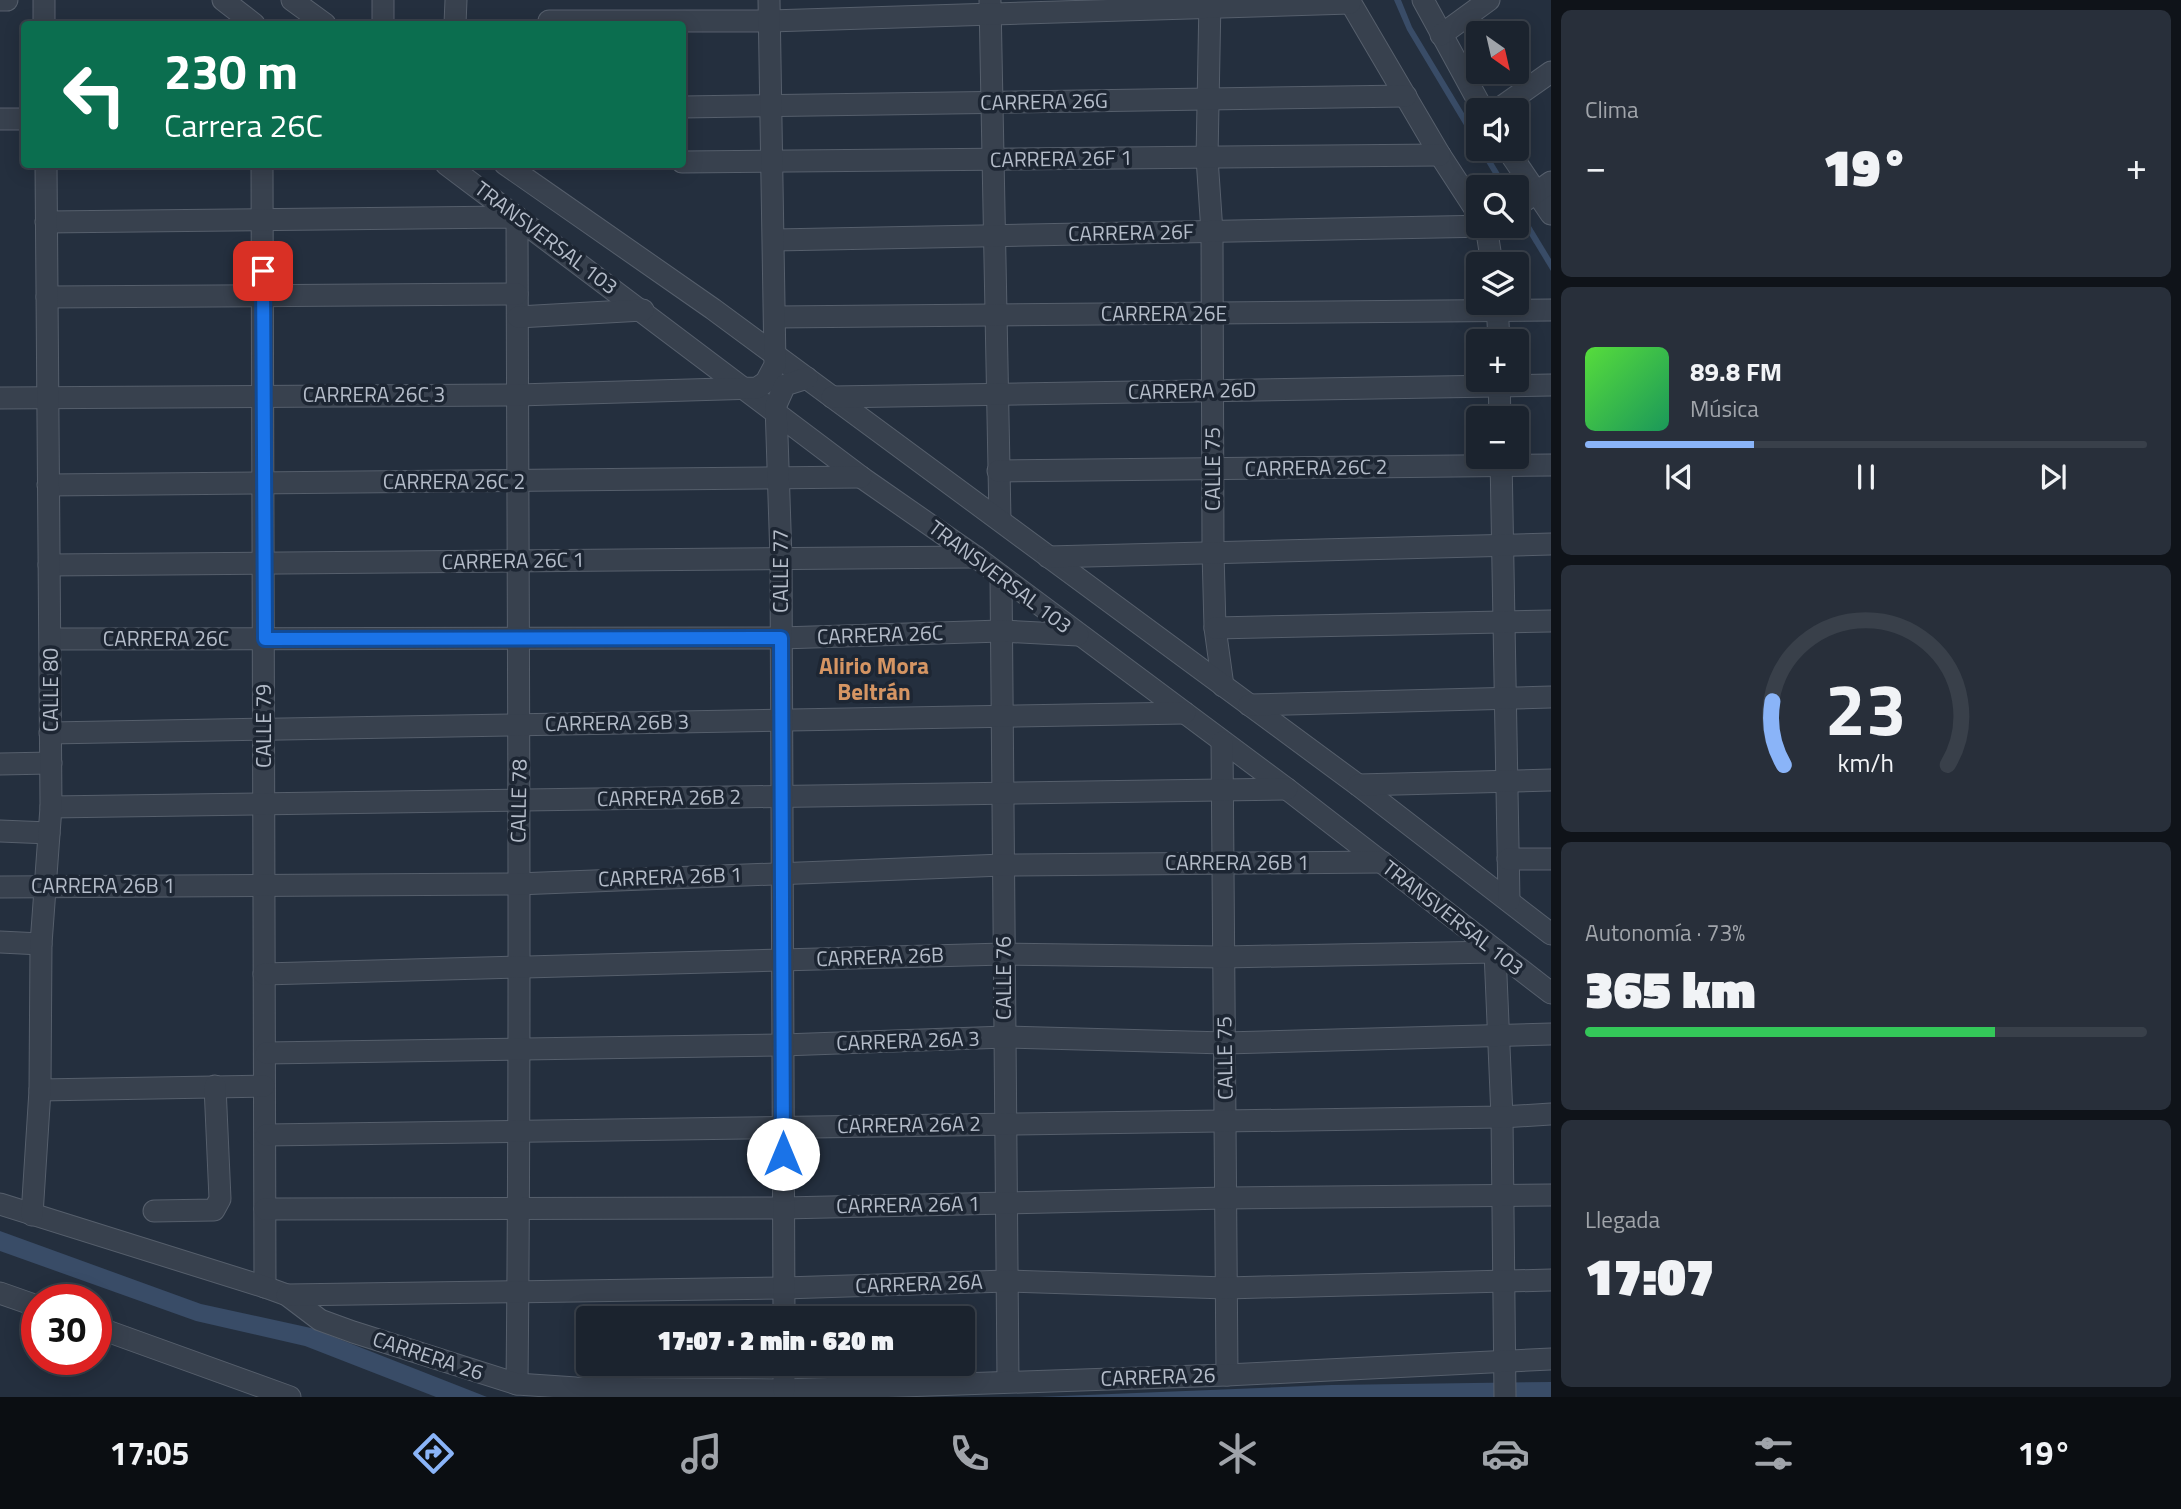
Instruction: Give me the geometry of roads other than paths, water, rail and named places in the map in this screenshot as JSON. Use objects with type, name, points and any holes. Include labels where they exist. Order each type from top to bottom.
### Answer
[{"type":"street","points":[[0,0],[7,0]]},
{"type":"street","points":[[44,0],[44,21]]},
{"type":"street","points":[[223,0],[249,21]]},
{"type":"street","points":[[383,0],[383,21]]},
{"type":"street","points":[[455,21],[456,0]]},
{"type":"street","points":[[1423,0],[1476,98]]},
{"type":"street","points":[[1441,35],[1489,0]]},
{"type":"street","points":[[548,15],[689,10],[1349,1],[1466,195]]},
{"type":"street","points":[[300,3],[321,21]]},
{"type":"street","name":"CALLE 75","points":[[1210,4],[1207,158],[1212,232],[1213,552],[1215,628],[1223,686]]},
{"type":"street","points":[[990,7],[1000,520]]},
{"type":"street","points":[[747,390],[766,382],[775,365],[775,240],[769,10]]},
{"type":"street","points":[[1514,98],[1551,72]]},
{"type":"street","name":"CARRERA 26G","points":[[686,107],[1406,96]]},
{"type":"street","points":[[0,120],[21,119]]},
{"type":"street","name":"CARRERA 26F 1","points":[[686,162],[1440,155]]},
{"type":"street","points":[[1514,161],[1533,195],[1551,214]]},
{"type":"street","name":"CALLE 80","points":[[33,1215],[40,1090],[41,944],[51,807],[46,168]]},
{"type":"street","name":"CALLE 79","points":[[262,168],[265,1287]]},
{"type":"street","name":"TRANSVERSAL 103","points":[[451,168],[861,477],[976,557],[1287,789],[1551,993]]},
{"type":"street","name":"TRANSVERSAL 103","points":[[511,168],[807,378],[1000,520],[1358,785],[1551,934]]},
{"type":"street","points":[[46,222],[517,217]]},
{"type":"street","name":"CALLE 78","points":[[517,217],[520,638],[517,884],[521,1130],[517,1384]]},
{"type":"street","name":"CARRERA 26F","points":[[775,240],[1466,225]]},
{"type":"street","points":[[47,297],[517,294]]},
{"type":"street","name":"CARRERA 26E","points":[[776,317],[1211,314],[1466,307]]},
{"type":"street","name":"CARRERA 26E","points":[[1529,308],[1551,310]]},
{"type":"street","points":[[517,317],[643,310]]},
{"type":"street","points":[[777,413],[777,397],[785,385],[807,378]]},
{"type":"street","name":"CARRERA 26D","points":[[832,397],[1466,384]]},
{"type":"street","name":"CARRERA 26D","points":[[1529,384],[1551,385]]},
{"type":"street","name":"CARRERA 26C 3","points":[[0,398],[518,395],[747,390]]},
{"type":"street","name":"CALLE 77","points":[[777,413],[782,559],[784,1306]]},
{"type":"street","name":"CARRERA 26C 2","points":[[998,471],[1212,469],[1466,462]]},
{"type":"street","name":"CARRERA 26C 2","points":[[1529,463],[1551,465]]},
{"type":"street","points":[[1501,469],[1508,901]]},
{"type":"street","name":"CARRERA 26C 2","points":[[48,485],[861,477]]},
{"type":"street","points":[[1048,557],[1551,544]]},
{"type":"street","name":"CARRERA 26C 1","points":[[49,565],[976,557]]},
{"type":"street","name":"CALLE 76","points":[[1001,576],[1008,1381]]},
{"type":"street","points":[[1215,628],[1551,621]]},
{"type":"street","name":"CARRERA 26C","points":[[51,639],[781,638],[1001,631],[1078,635]]},
{"type":"street","points":[[1249,705],[1551,697]]},
{"type":"street","name":"CARRERA 26B 3","points":[[50,733],[1185,713]]},
{"type":"street","name":"CALLE 75","points":[[1222,742],[1227,1375]]},
{"type":"street","points":[[0,764],[51,763]]},
{"type":"street","points":[[1358,785],[1551,779]]},
{"type":"street","name":"CARRERA 26B 2","points":[[51,807],[1287,789]]},
{"type":"street","points":[[0,831],[49,833]]},
{"type":"street","points":[[1507,859],[1551,859]]},
{"type":"street","name":"CARRERA 26B 1","points":[[0,887],[517,884],[1003,865],[1382,862]]},
{"type":"street","points":[[0,942],[41,944]]},
{"type":"street","points":[[1496,952],[1502,1117],[1505,1397]]},
{"type":"street","name":"CARRERA 26B","points":[[264,974],[520,970],[1004,954],[1224,957],[1496,952]]},
{"type":"street","name":"CARRERA 26A 3","points":[[266,1053],[783,1045],[1005,1037],[1224,1043],[1551,1034]]},
{"type":"street","points":[[154,1211],[214,1210],[220,1199],[215,1086]]},
{"type":"street","points":[[40,1090],[264,1086]]},
{"type":"street","name":"CARRERA 26A 2","points":[[266,1135],[1502,1117],[1551,1114]]},
{"type":"street","name":"CARRERA 26A 1","points":[[265,1209],[784,1208],[1226,1198],[1551,1195]]},
{"type":"street","name":"CARRERA 26","points":[[0,1204],[265,1287],[287,1295],[320,1320],[517,1384],[576,1388],[785,1390],[1504,1364],[1551,1359]]},
{"type":"street","name":"CARRERA 26A","points":[[287,1295],[1007,1282],[1226,1288],[1551,1280]]},
{"type":"street","points":[[0,1293],[21,1300]]},
{"type":"street","points":[[112,1333],[290,1397]]},
{"type":"street","points":[[784,1376],[785,1390]]},
{"type":"water","points":[[1394,0],[1401,0],[1412,27],[1466,116],[1466,129],[1407,30]]},
{"type":"water","points":[[1485,161],[1492,161],[1501,175],[1494,175]]},
{"type":"water","points":[[1529,223],[1551,259],[1551,271],[1529,235]]},
{"type":"water","points":[[0,1231],[201,1304],[311,1328],[487,1397],[436,1397],[305,1346],[196,1321],[112,1291],[112,1284],[92,1284],[0,1251]]},
{"type":"water","points":[[1551,1382],[1551,1397],[1037,1397],[1331,1385]]},
{"type":"district","name":"Alirio Mora Beltrán","points":[[874,679]]}]
